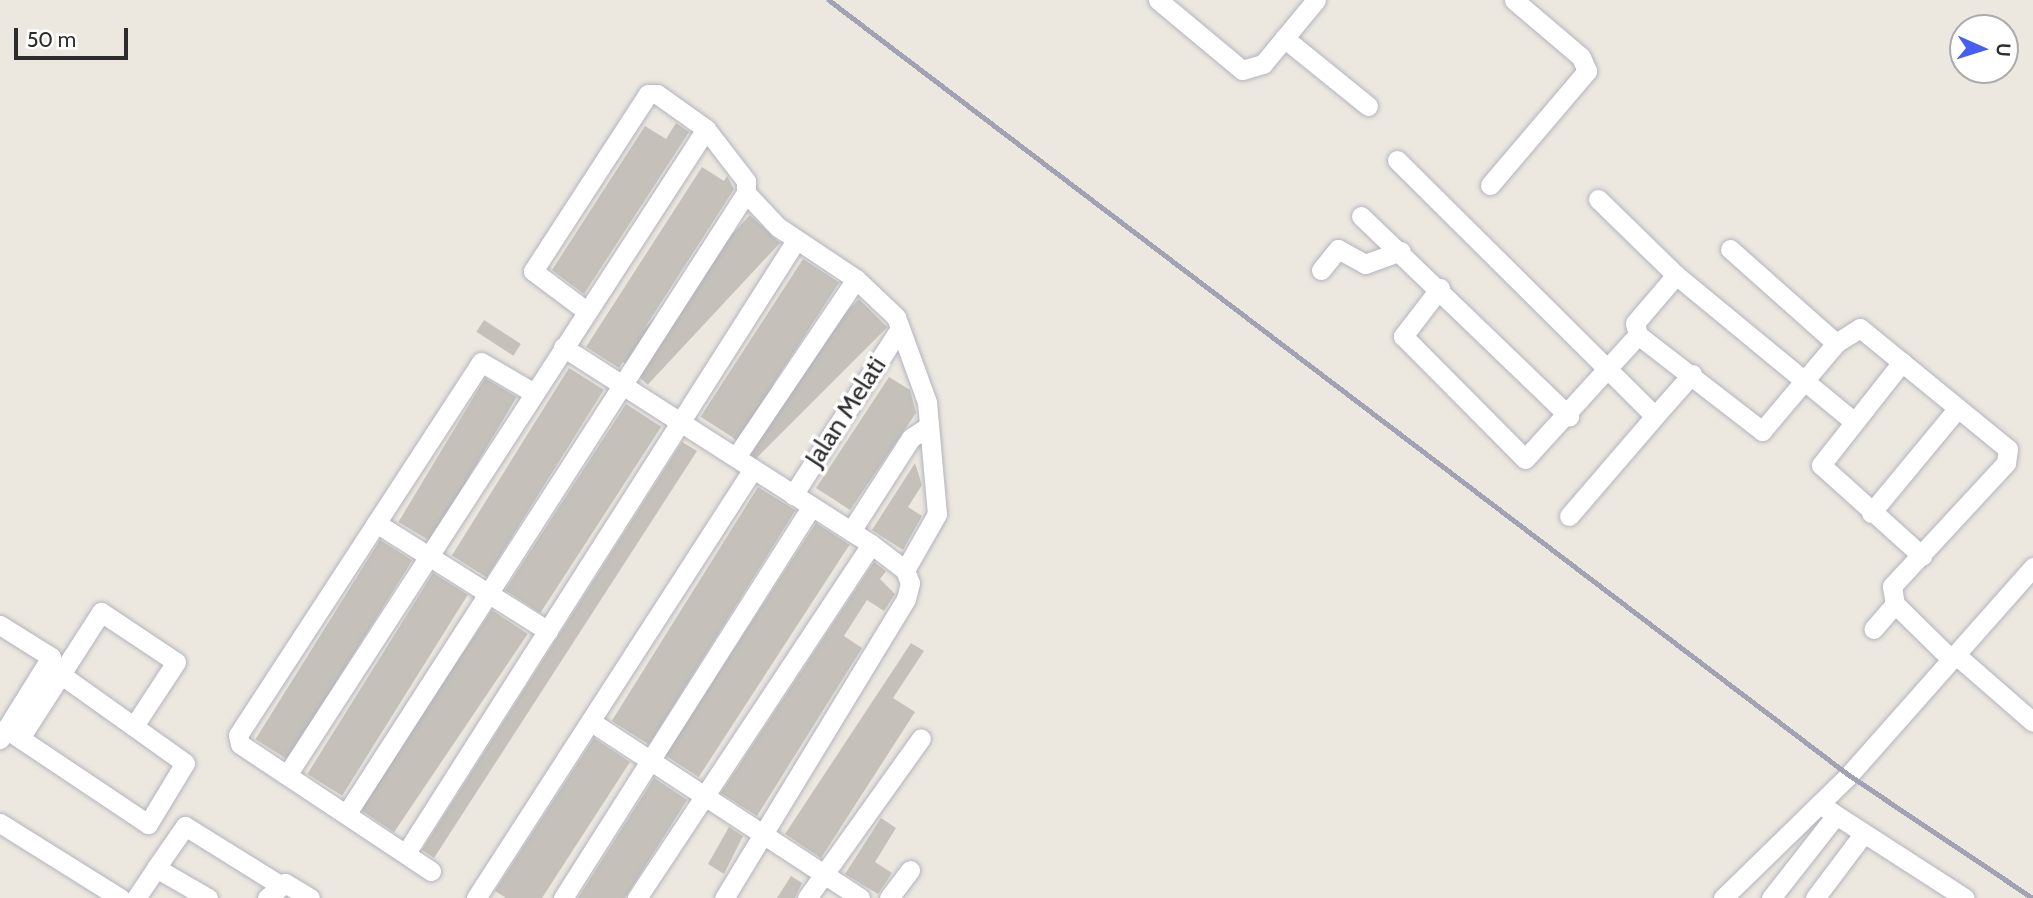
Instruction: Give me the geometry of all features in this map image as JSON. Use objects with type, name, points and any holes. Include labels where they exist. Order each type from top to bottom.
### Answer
[{"type":"street","points":[[1158,0],[1242,70],[1263,64],[1316,0]]},
{"type":"street","points":[[1490,185],[1587,71],[1581,57],[1514,0]]},
{"type":"street","points":[[1284,38],[1368,106]]},
{"type":"street","points":[[347,813],[746,193],[746,181],[706,129],[648,94],[533,271],[585,310]]},
{"type":"street","points":[[287,775],[429,559],[585,310],[706,129]]},
{"type":"street","points":[[1397,160],[1656,416]]},
{"type":"street","points":[[724,898],[765,836],[906,599],[905,570],[937,513],[927,402],[899,330],[879,296],[795,242],[746,193]]},
{"type":"street","points":[[1598,199],[1676,275],[1853,421]]},
{"type":"street","points":[[1361,216],[1440,288],[1569,416]]},
{"type":"street","points":[[406,853],[795,242]]},
{"type":"street","points":[[1321,270],[1338,249],[1365,264],[1401,251]]},
{"type":"street","points":[[1730,249],[1836,342]]},
{"type":"street","points":[[1676,275],[1635,323],[1638,335],[1692,374],[1762,431],[1836,342],[1860,328],[1958,408],[2009,456],[1922,556],[1892,586],[1895,604],[2033,722]]},
{"type":"street","points":[[736,457],[856,279]]},
{"type":"street","points":[[1440,288],[1403,336],[1522,458],[1569,416],[1606,366],[1638,335]]},
{"type":"street","name":"Jalan Melati","points":[[793,495],[899,330]]},
{"type":"street","points":[[563,347],[623,382],[871,544],[905,570]]},
{"type":"street","points":[[431,872],[347,813],[240,744],[238,735],[481,362],[534,393]]},
{"type":"street","points":[[1902,362],[1821,465],[1871,513],[1922,556]]},
{"type":"street","points":[[1569,516],[1692,374]]},
{"type":"street","points":[[1871,513],[1958,408]]},
{"type":"street","points":[[851,531],[911,438],[929,426]]},
{"type":"street","points":[[482,896],[753,469]]},
{"type":"street","points":[[563,898],[812,506]]},
{"type":"street","points":[[376,523],[429,559],[548,631]]},
{"type":"street","points":[[637,898],[871,544]]},
{"type":"street","points":[[1723,898],[1819,803],[2033,567]]},
{"type":"street","points":[[1873,629],[1895,604]]},
{"type":"street","points":[[8,725],[60,674],[101,612],[176,662],[134,726]]},
{"type":"street","points":[[0,625],[51,657],[8,725]]},
{"type":"street","points":[[8,725],[148,824],[185,763],[60,674]]},
{"type":"street","points":[[593,723],[860,898]]},
{"type":"street","points":[[807,898],[921,738]]},
{"type":"street","points":[[1819,803],[1965,898]]},
{"type":"street","points":[[1771,898],[1836,815]]},
{"type":"street","points":[[0,823],[120,898]]},
{"type":"street","points":[[136,898],[179,831],[192,826],[273,891],[310,898]]},
{"type":"street","points":[[1815,898],[1864,833]]},
{"type":"street","points":[[156,868],[208,898]]},
{"type":"street","points":[[889,898],[910,870]]},
{"type":"building","points":[[676,123],[689,132],[584,294],[552,270],[645,126],[666,139]]},
{"type":"building","points":[[702,167],[724,181],[727,176],[734,189],[619,368],[586,347]]},
{"type":"building","points":[[750,215],[780,243],[648,385],[618,357]]},
{"type":"building","points":[[803,259],[839,282],[737,440],[701,417]]},
{"type":"building","points":[[859,299],[887,327],[755,460],[727,431]]},
{"type":"building","points":[[484,320],[521,344],[513,356],[476,332]]},
{"type":"building","points":[[569,368],[604,390],[487,577],[452,555]]},
{"type":"building","points":[[889,377],[910,390],[916,413],[850,510],[816,488]]},
{"type":"building","points":[[485,378],[517,397],[430,541],[398,522]]},
{"type":"building","points":[[626,404],[661,427],[540,613],[505,590]]},
{"type":"building","points":[[682,442],[697,451],[434,858],[422,850]]},
{"type":"building","points":[[915,463],[922,485],[908,507],[922,516],[903,550],[872,530]]},
{"type":"building","points":[[758,487],[795,510],[649,744],[612,721]]},
{"type":"building","points":[[816,523],[850,545],[699,777],[665,755]]},
{"type":"building","points":[[380,540],[412,560],[288,759],[255,739]]},
{"type":"building","points":[[874,562],[886,571],[880,579],[895,594],[884,611],[867,600],[844,636],[862,648],[757,816],[721,793]]},
{"type":"building","points":[[433,573],[468,595],[342,796],[307,774]]},
{"type":"building","points":[[492,610],[528,634],[394,832],[358,808]]},
{"type":"building","points":[[911,643],[924,651],[893,698],[915,712],[821,858],[785,834]]},
{"type":"building","points":[[594,738],[630,762],[542,898],[506,898],[495,891]]},
{"type":"building","points":[[654,778],[687,800],[625,898],[578,898]]},
{"type":"building","points":[[881,818],[896,828],[875,862],[892,873],[878,894],[845,874]]},
{"type":"building","points":[[729,827],[743,836],[724,874],[708,864]]},
{"type":"building","points":[[791,876],[802,883],[795,898],[777,898]]},
{"type":"railway","points":[[829,0],[1849,775],[2033,898]]}]
